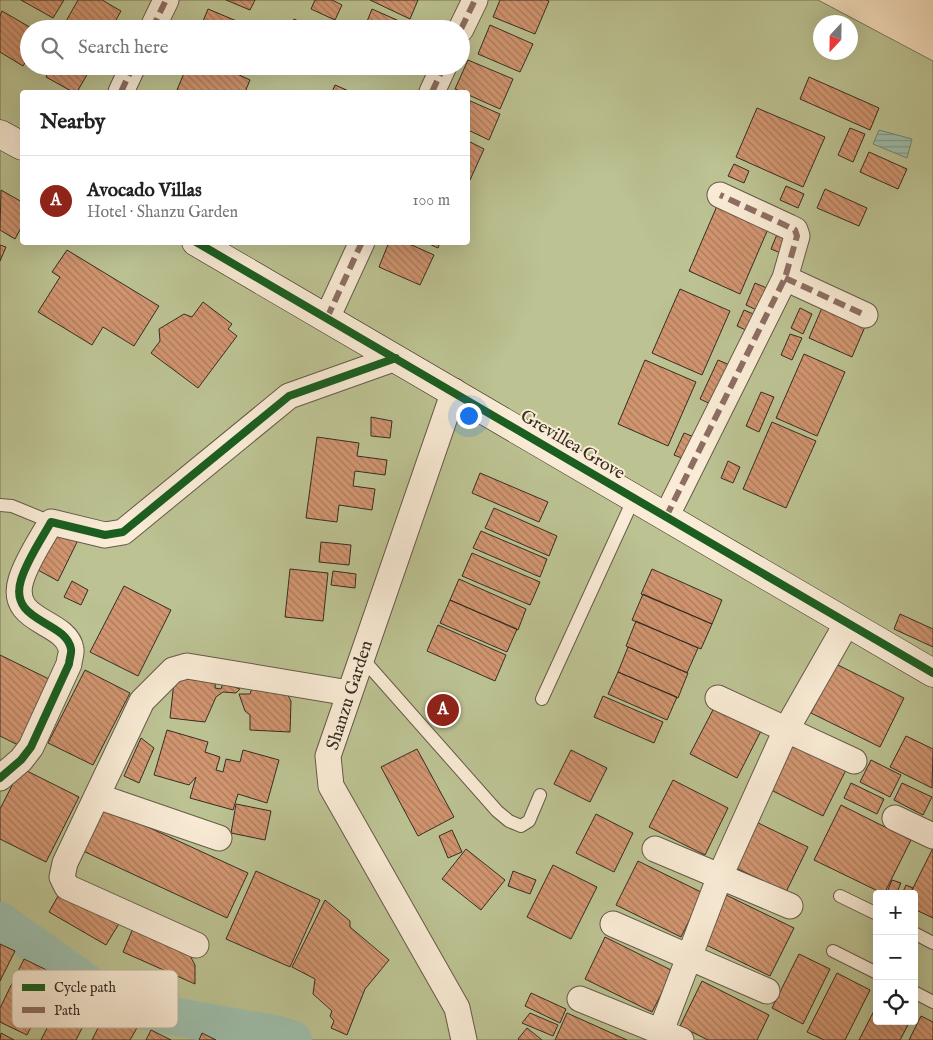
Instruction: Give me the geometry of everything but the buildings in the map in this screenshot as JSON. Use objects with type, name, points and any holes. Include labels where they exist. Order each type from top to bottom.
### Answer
[{"type":"street","points":[[156,20],[166,0]]},
{"type":"street","points":[[465,20],[475,0]]},
{"type":"street","points":[[122,90],[130,75]]},
{"type":"street","points":[[433,90],[440,75]]},
{"type":"street","points":[[0,134],[20,145]]},
{"type":"street","points":[[666,517],[785,278],[796,244],[797,236],[795,230],[720,195]]},
{"type":"street","name":"Grevillea Grove","points":[[201,245],[454,391],[933,673]]},
{"type":"street","points":[[327,318],[361,245]]},
{"type":"street","points":[[785,278],[865,315]]},
{"type":"street","points":[[0,778],[21,760],[31,747],[69,664],[71,650],[66,638],[27,612],[20,597],[21,580],[51,522],[106,535],[123,532],[289,396],[396,358]]},
{"type":"street","name":"Shanzu Garden","points":[[454,391],[348,693],[328,756],[331,786],[457,1008],[464,1040]]},
{"type":"street","points":[[580,998],[671,1036],[688,956],[720,876],[786,730],[847,623]]},
{"type":"street","points":[[196,944],[67,887],[62,878],[65,863],[142,701],[173,670],[187,666],[348,693]]},
{"type":"street","points":[[718,698],[854,761]]},
{"type":"street","points":[[97,796],[219,838]]},
{"type":"street","points":[[895,818],[933,836]]},
{"type":"street","points":[[655,849],[790,906]]},
{"type":"street","points":[[613,924],[768,991]]},
{"type":"lane","points":[[542,699],[634,498]]},
{"type":"lane","points":[[0,505],[12,506],[51,522]]},
{"type":"lane","points":[[361,657],[497,811],[509,821],[521,826],[529,821],[540,795]]},
{"type":"lane","points":[[840,896],[873,912]]},
{"type":"lane","points":[[918,935],[933,942]]},
{"type":"lane","points":[[833,951],[873,971]]},
{"type":"lane","points":[[918,994],[933,1002]]},
{"type":"shaded area","points":[[0,0],[818,0],[846,15],[813,15],[813,60],[858,60],[858,21],[933,61],[933,1040],[0,1040]]},
{"type":"shaded area","points":[[879,130],[912,139],[907,158],[873,144]]},
{"type":"waterway","points":[[0,921],[69,970]]},
{"type":"waterway","points":[[178,1017],[279,1035],[293,1040]]},
{"type":"marked path","points":[[156,20],[166,0]]},
{"type":"marked path","points":[[465,20],[475,0]]},
{"type":"marked path","points":[[122,90],[129,75]]},
{"type":"marked path","points":[[433,90],[440,75]]},
{"type":"marked path","points":[[666,517],[785,278],[797,236],[795,230],[720,195]]},
{"type":"marked path","points":[[327,318],[361,245]]},
{"type":"marked path","points":[[785,278],[865,315]]},
{"type":"cycle path","points":[[201,245],[933,673]]},
{"type":"cycle path","points":[[0,778],[21,760],[31,747],[69,664],[71,649],[67,639],[30,613],[23,605],[19,594],[21,580],[27,565],[51,522],[105,535],[123,532],[289,396],[396,358]]},
{"type":"place","name":"Avocado Villas","points":[[443,710]]}]
